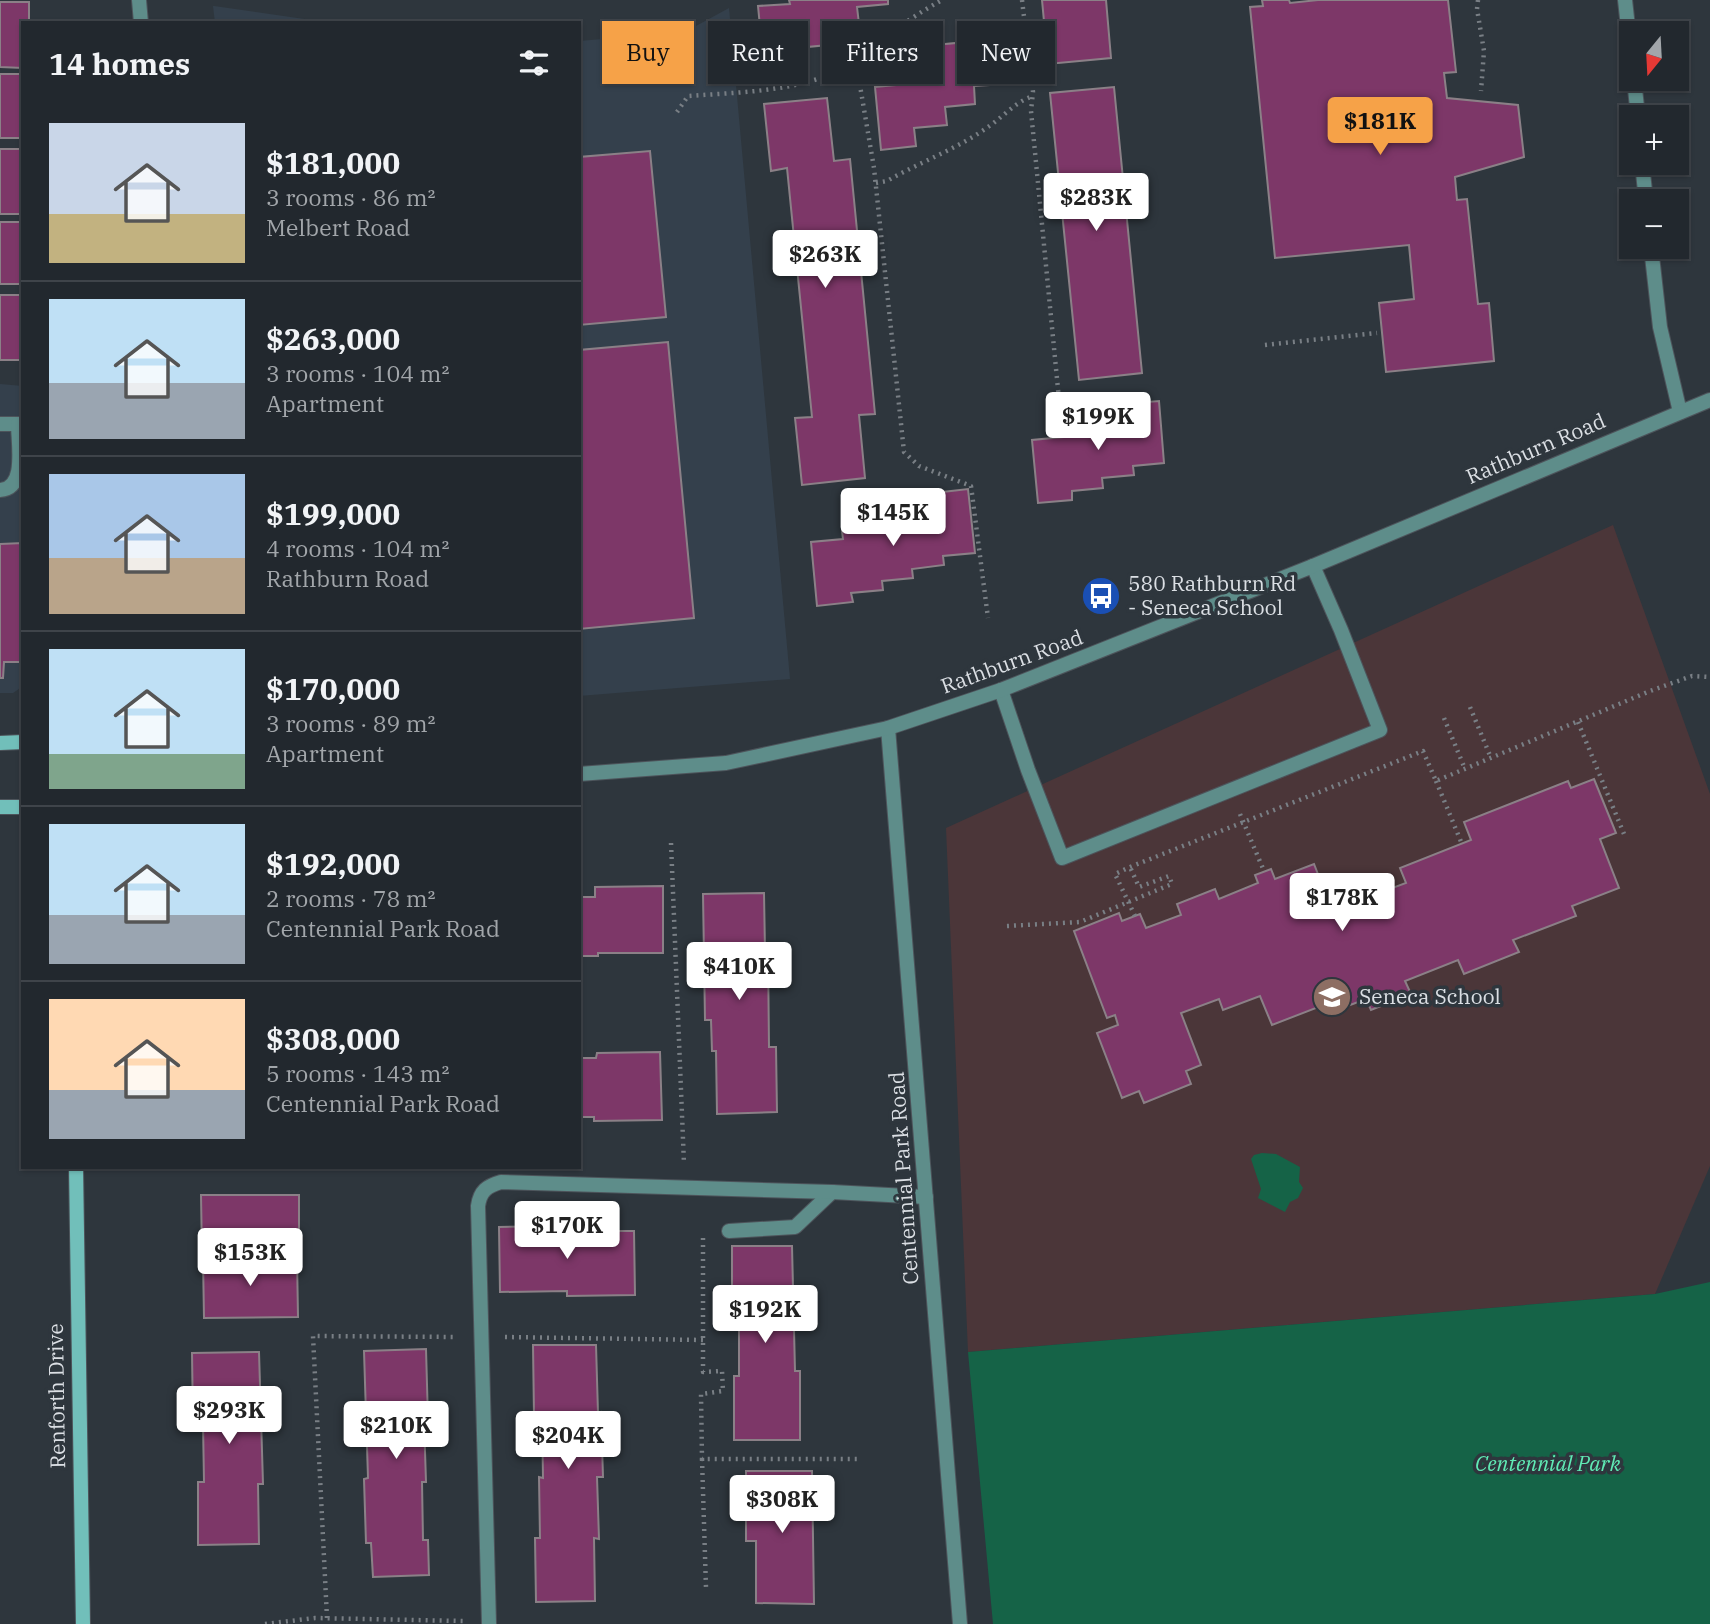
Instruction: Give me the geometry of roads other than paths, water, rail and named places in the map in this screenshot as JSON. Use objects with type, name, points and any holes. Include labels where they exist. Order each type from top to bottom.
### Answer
[{"type":"main road","points":[[0,743],[21,742]]},
{"type":"main road","points":[[0,807],[21,807]]},
{"type":"main road","name":"Renforth Drive","points":[[76,1169],[83,1624]]},
{"type":"street","points":[[139,0],[141,21]]},
{"type":"street","points":[[1625,0],[1627,21]]},
{"type":"street","points":[[1652,259],[1660,327],[1680,412]]},
{"type":"street","name":"Rathburn Road","points":[[581,774],[726,763],[888,728],[1001,690],[1313,566],[1710,400]]},
{"type":"street","points":[[0,424],[20,424],[15,483],[0,490]]},
{"type":"street","points":[[1001,690],[1062,858],[1231,791],[1380,730],[1342,630],[1313,566]]},
{"type":"street","name":"Centennial Park Road","points":[[888,728],[960,1624]]},
{"type":"street","points":[[489,1623],[478,1206],[485,1189],[501,1182],[926,1197]]},
{"type":"street","points":[[729,1231],[795,1227],[832,1192]]},
{"type":"place","name":"580 Rathburn Rd - Seneca School","points":[[1101,596]]},
{"type":"place","name":"Seneca School","points":[[1332,997]]},
{"type":"park label","name":"Centennial Park","points":[[1548,1464]]}]
